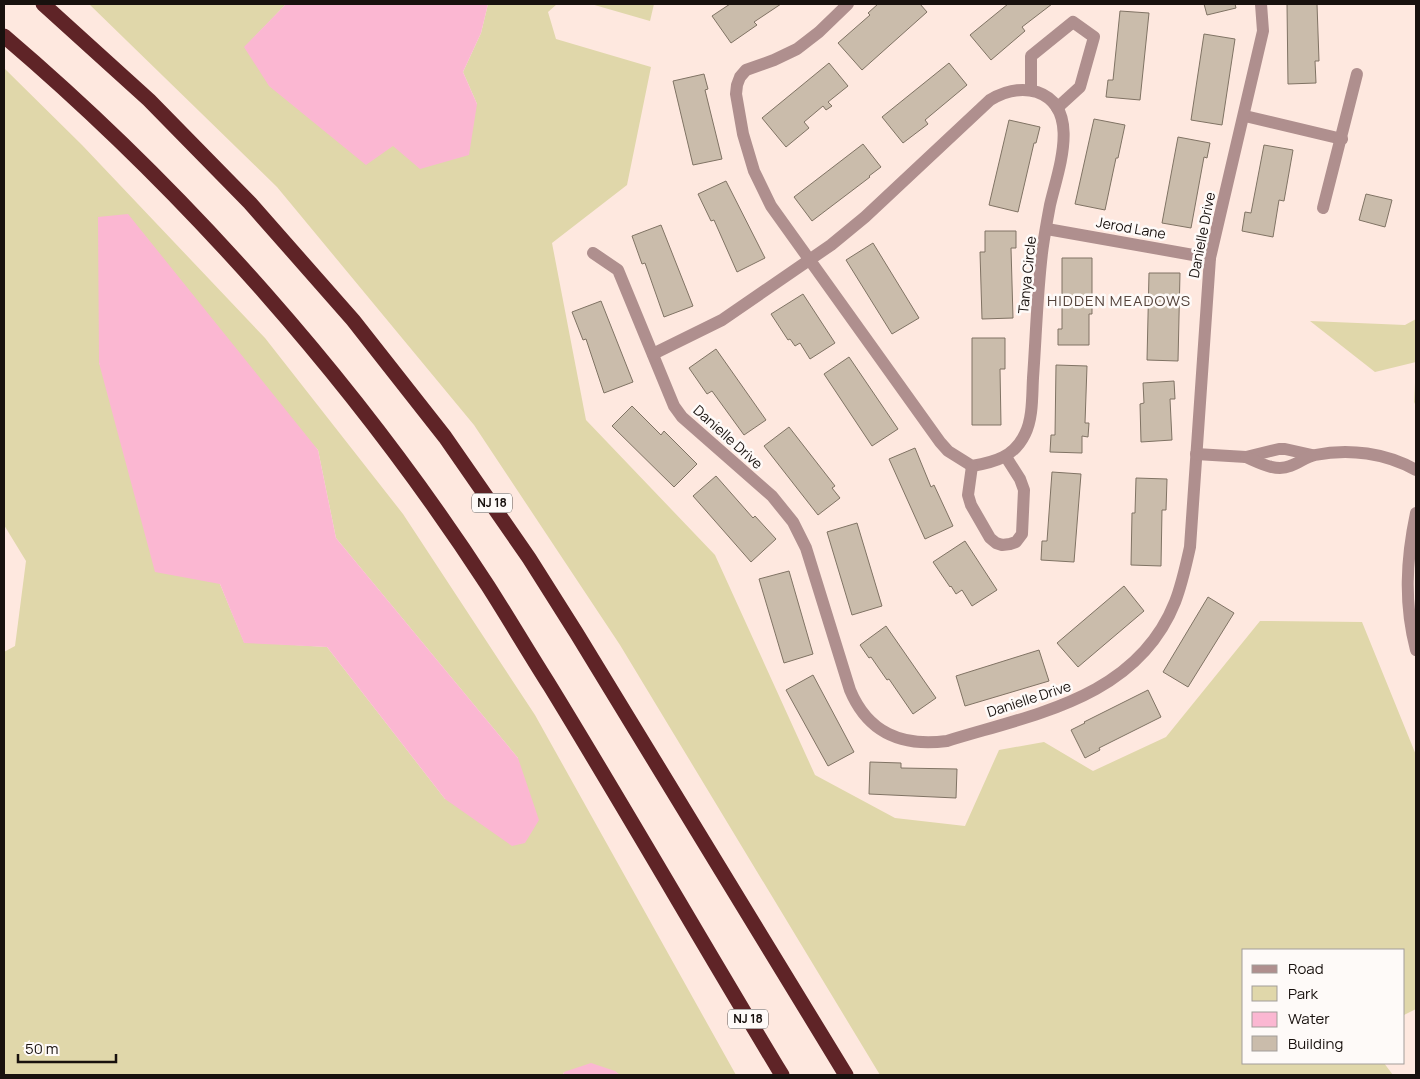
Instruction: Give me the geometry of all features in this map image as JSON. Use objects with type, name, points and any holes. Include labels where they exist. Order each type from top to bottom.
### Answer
[{"type":"highway","name":"NJ 18","points":[[43,4],[155,107],[250,203],[353,320],[445,437],[529,558],[577,634],[846,1075]]},
{"type":"highway","name":"NJ 18","points":[[4,36],[116,138],[188,210],[300,335],[402,464],[494,595],[622,803],[782,1075]]},
{"type":"street","points":[[848,4],[819,32],[797,49],[746,70],[740,77],[736,85],[736,94],[744,134],[754,171],[771,206],[940,442],[948,451],[972,466],[991,463],[1006,457],[1020,479],[1024,490],[1022,534],[1016,542],[1002,545],[990,538],[971,505],[968,495],[972,466]]},
{"type":"street","name":"Danielle Drive","points":[[593,253],[618,270],[674,406],[682,417],[772,496],[793,522],[806,548],[854,700],[864,715],[892,737],[909,742],[929,744],[947,741],[1065,705],[1105,685],[1136,659],[1164,624],[1175,604],[1182,584],[1190,546],[1210,258],[1245,116],[1263,31],[1261,4]]},
{"type":"street","points":[[653,354],[722,320],[810,260],[865,217],[990,100],[1008,91],[1031,90],[1042,94],[1057,108],[1080,87],[1094,36],[1073,22],[1031,56],[1031,90]]},
{"type":"street","points":[[1323,208],[1357,74]]},
{"type":"street","name":"Tanya Circle","points":[[1006,457],[1020,442],[1028,426],[1042,252],[1064,144],[1062,121],[1057,108]]},
{"type":"street","points":[[1245,116],[1342,139]]},
{"type":"street","name":"Jerod Lane","points":[[1047,229],[1210,258]]},
{"type":"street","points":[[1196,454],[1246,457],[1279,449],[1312,456]]},
{"type":"street","points":[[1246,457],[1266,465],[1285,468],[1312,456],[1334,452],[1359,452],[1385,457],[1416,470]]},
{"type":"street","points":[[1416,513],[1409,548],[1407,583],[1408,608],[1416,650]]},
{"type":"green space","points":[[89,4],[286,4],[245,47],[393,146],[477,104],[463,72],[481,33],[488,4],[557,4],[548,12],[556,39],[651,67],[627,185],[552,243],[586,420],[715,555],[815,775],[895,818],[965,826],[999,750],[1044,742],[1093,771],[1166,737],[1260,621],[1362,622],[1416,755],[1416,1009],[1405,1014],[1405,949],[1242,949],[1242,1064],[1385,1064],[1393,1075],[880,1075],[620,645],[474,425],[277,187]]},
{"type":"green space","points":[[591,4],[654,4],[650,21]]},
{"type":"green space","points":[[4,68],[82,145],[265,338],[403,514],[535,715],[736,1075],[620,1075],[614,1071],[564,1072],[563,1075],[4,1075],[4,652],[15,646],[26,561],[4,525]],"holes":[[[99,217],[318,450],[336,538],[518,758],[445,799],[327,647],[244,642],[220,584],[99,363]]]},
{"type":"green space","points":[[1416,319],[1416,362],[1375,372],[1310,321],[1405,325]]},
{"type":"green space","points":[[1416,362],[1416,400],[1414,404]]},
{"type":"water","points":[[286,4],[488,4],[481,33],[463,72],[477,104],[469,155],[420,169],[393,146],[366,165],[269,86],[244,47]]},
{"type":"water","points":[[128,214],[318,450],[336,538],[518,758],[539,820],[525,843],[512,846],[445,799],[327,647],[244,643],[220,584],[155,572],[99,363],[98,217]]},
{"type":"water","points":[[591,1063],[615,1071],[620,1075],[563,1075],[564,1072]]},
{"type":"building","points":[[730,4],[781,4],[754,22],[757,25],[731,43],[712,16]]},
{"type":"building","points":[[878,4],[920,4],[927,12],[862,70],[838,43],[870,15],[868,13]]},
{"type":"building","points":[[1008,4],[1052,4],[1022,27],[1025,31],[991,60],[970,35]]},
{"type":"building","points":[[1204,4],[1235,4],[1236,8],[1207,15]]},
{"type":"building","points":[[1287,4],[1317,4],[1319,61],[1315,61],[1316,83],[1288,84]]},
{"type":"building","points":[[1120,11],[1149,13],[1140,100],[1106,97],[1108,80],[1113,80]]},
{"type":"building","points":[[1204,34],[1235,39],[1222,125],[1191,120]]},
{"type":"building","points":[[829,63],[848,86],[828,102],[832,106],[826,110],[823,106],[804,122],[809,128],[786,147],[762,118]]},
{"type":"building","points":[[949,63],[967,85],[925,120],[928,124],[903,143],[882,117]]},
{"type":"building","points":[[704,74],[708,89],[705,90],[722,159],[693,165],[673,81]]},
{"type":"building","points":[[1094,119],[1125,125],[1105,210],[1075,204]]},
{"type":"building","points":[[1009,120],[1040,127],[1036,143],[1034,143],[1018,212],[989,205]]},
{"type":"building","points":[[1178,137],[1210,143],[1207,158],[1204,157],[1191,228],[1162,223]]},
{"type":"building","points":[[863,144],[881,167],[812,221],[794,197]]},
{"type":"building","points":[[1264,145],[1293,150],[1284,201],[1279,200],[1273,237],[1242,231],[1245,212],[1251,213]]},
{"type":"building","points":[[726,181],[765,258],[737,272],[714,220],[711,221],[698,194]]},
{"type":"building","points":[[1366,194],[1392,200],[1385,227],[1359,220]]},
{"type":"building","points":[[661,225],[693,306],[664,317],[645,263],[642,264],[632,236]]},
{"type":"building","points":[[985,231],[1016,231],[1016,248],[1011,248],[1013,318],[982,319],[980,252],[985,252]]},
{"type":"building","points":[[873,243],[919,318],[892,334],[846,260]]},
{"type":"building","points":[[1062,258],[1092,258],[1092,314],[1089,314],[1089,345],[1058,345],[1058,329],[1062,329]]},
{"type":"building","points":[[1149,273],[1180,273],[1178,361],[1147,360]]},
{"type":"building","points":[[803,294],[835,343],[810,359],[800,343],[795,346],[790,339],[788,340],[771,314]]},
{"type":"building","points":[[601,301],[633,382],[604,393],[586,339],[583,340],[572,312]]},
{"type":"building","points":[[972,338],[1005,338],[1005,369],[1000,369],[1001,425],[972,425]]},
{"type":"building","points":[[716,349],[766,420],[744,435],[712,391],[707,394],[689,368]]},
{"type":"building","points":[[849,357],[898,429],[872,446],[824,374]]},
{"type":"building","points":[[1056,365],[1087,366],[1085,423],[1089,423],[1088,437],[1082,436],[1082,453],[1050,452],[1051,435],[1055,435]]},
{"type":"building","points":[[1174,381],[1175,399],[1170,399],[1172,440],[1141,442],[1140,404],[1144,403],[1143,383]]},
{"type":"building","points":[[632,406],[661,435],[664,431],[697,464],[674,487],[612,426]]},
{"type":"building","points":[[789,427],[835,486],[832,488],[840,498],[818,515],[764,446]]},
{"type":"building","points":[[915,448],[931,487],[934,485],[953,526],[925,539],[889,459]]},
{"type":"building","points":[[1052,472],[1081,474],[1074,562],[1041,560],[1042,541],[1047,541]]},
{"type":"building","points":[[716,476],[753,518],[755,516],[776,539],[751,562],[693,496]]},
{"type":"building","points":[[1136,478],[1167,479],[1166,510],[1162,510],[1161,566],[1131,565],[1132,513],[1135,513]]},
{"type":"building","points":[[857,523],[882,606],[852,615],[827,532]]},
{"type":"building","points":[[965,541],[997,590],[972,606],[962,590],[956,594],[933,562]]},
{"type":"building","points":[[789,571],[813,654],[784,663],[759,579]]},
{"type":"building","points":[[1124,586],[1144,611],[1078,667],[1057,643]]},
{"type":"building","points":[[1208,597],[1234,613],[1188,687],[1163,672]]},
{"type":"building","points":[[886,626],[936,698],[913,714],[889,679],[887,680],[860,645]]},
{"type":"building","points":[[1039,650],[1049,681],[965,706],[956,676]]},
{"type":"building","points":[[813,675],[854,752],[828,766],[786,690]]},
{"type":"building","points":[[1148,690],[1161,717],[1099,748],[1100,750],[1085,758],[1071,730]]},
{"type":"building","points":[[870,762],[901,763],[901,768],[957,769],[956,798],[869,794]]},
{"type":"district","name":"HIDDEN MEADOWS","points":[[1119,301]]}]
